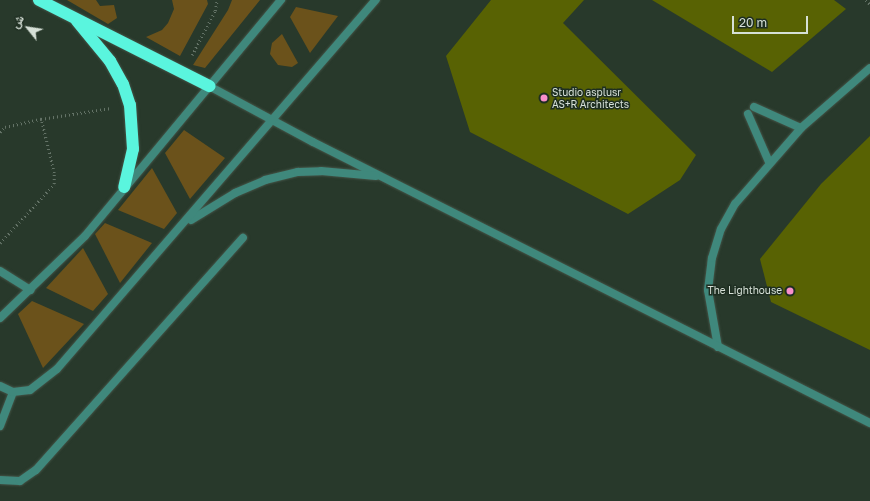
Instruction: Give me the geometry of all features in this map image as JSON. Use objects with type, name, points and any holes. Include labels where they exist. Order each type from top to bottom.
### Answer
[{"type":"highway","points":[[38,0],[209,86]]},
{"type":"highway","points":[[72,16],[110,61],[123,84],[130,105],[133,149],[124,187]]},
{"type":"street","points":[[0,318],[31,290],[85,236],[124,187],[281,0]]},
{"type":"street","points":[[0,386],[13,392],[30,390],[57,369],[185,223],[376,0]]},
{"type":"street","points":[[718,347],[708,290],[712,258],[721,229],[735,204],[769,162],[801,128],[870,68]]},
{"type":"street","points":[[209,86],[272,121],[718,347],[870,422]]},
{"type":"street","points":[[754,107],[801,128]]},
{"type":"street","points":[[748,114],[769,162]]},
{"type":"street","points":[[185,223],[235,193],[265,180],[298,172],[321,171],[381,176]]},
{"type":"street","points":[[0,480],[20,481],[36,470],[243,238]]},
{"type":"street","points":[[0,272],[31,290]]},
{"type":"street","points":[[0,426],[13,392]]},
{"type":"path","points":[[183,73],[215,11],[217,0]]},
{"type":"path","points":[[866,0],[870,4]]},
{"type":"path","points":[[0,132],[5,127],[41,118],[130,105]]},
{"type":"path","points":[[0,243],[54,184],[54,173],[41,118]]},
{"type":"shaded area","points":[[67,0],[96,0],[100,6],[114,5],[117,18],[108,24]]},
{"type":"shaded area","points":[[172,0],[207,0],[208,4],[180,56],[146,37],[162,30],[168,23],[174,9]]},
{"type":"shaded area","points":[[232,0],[260,0],[205,68],[193,65],[228,10]]},
{"type":"shaded area","points":[[296,7],[338,16],[310,53],[290,17]]},
{"type":"shaded area","points":[[282,34],[298,63],[292,67],[278,65],[270,54],[272,43]]},
{"type":"shaded area","points":[[184,130],[225,158],[190,199],[165,153]]},
{"type":"shaded area","points":[[152,168],[177,213],[164,229],[118,210]]},
{"type":"shaded area","points":[[105,223],[152,243],[120,283],[95,234]]},
{"type":"shaded area","points":[[83,248],[108,294],[93,311],[46,288]]},
{"type":"shaded area","points":[[32,301],[84,324],[43,368],[18,314]]},
{"type":"building","points":[[491,0],[584,0],[563,23],[696,155],[680,180],[628,214],[470,132],[446,56]]},
{"type":"building","points":[[652,0],[834,0],[846,9],[772,72]]},
{"type":"building","points":[[870,136],[870,350],[771,302],[760,259],[821,184]]},
{"type":"place","name":"Studio asplusr AS+R Architects","points":[[544,98]]},
{"type":"place","name":"The Lighthouse","points":[[790,291]]}]
